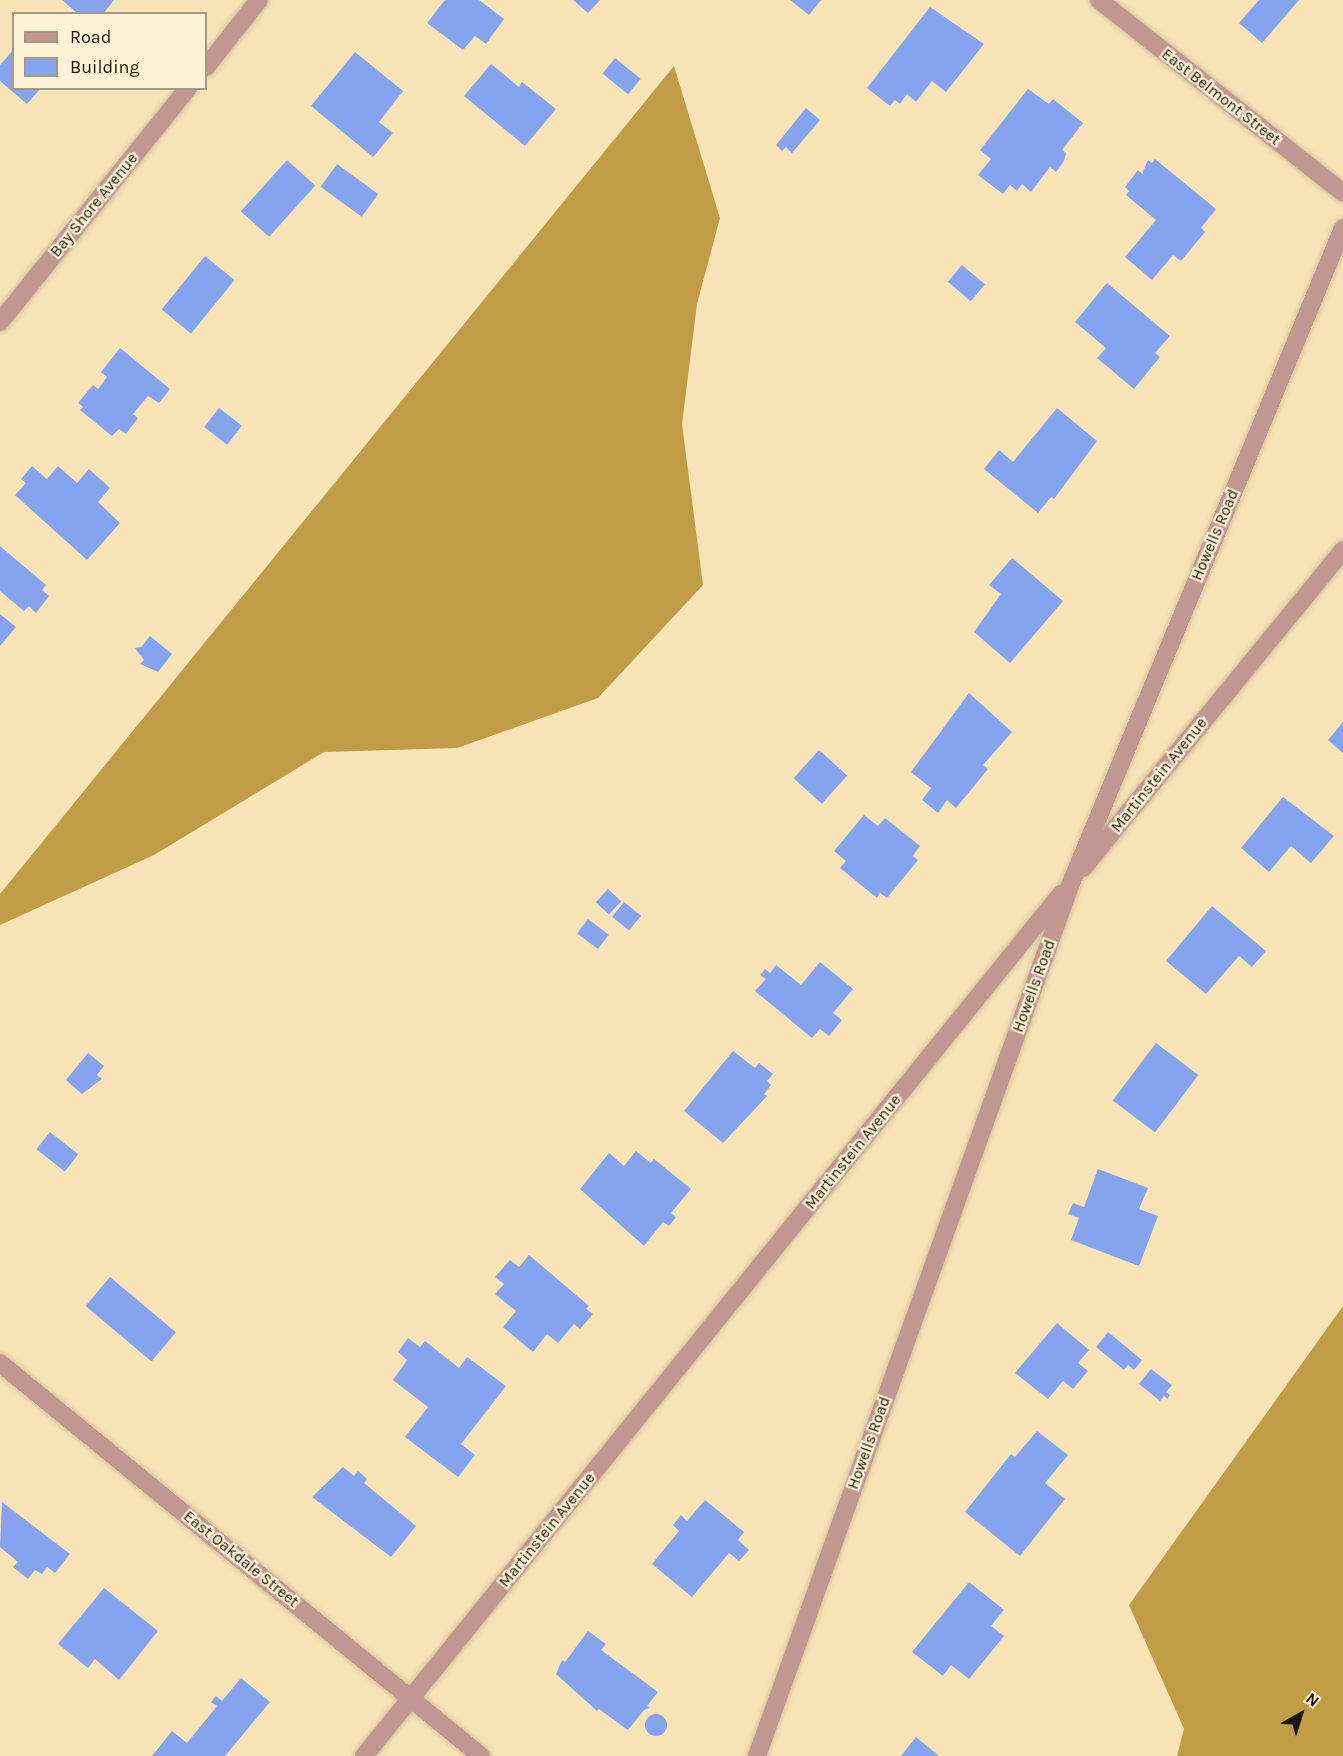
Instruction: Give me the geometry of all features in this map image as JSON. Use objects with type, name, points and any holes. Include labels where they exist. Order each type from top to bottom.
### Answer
[{"type":"street","points":[[207,66],[259,0]]},
{"type":"street","name":"East Belmont Street","points":[[1099,0],[1343,193]]},
{"type":"street","name":"Bay Shore Avenue","points":[[0,322],[186,90]]},
{"type":"street","name":"Howells Road","points":[[757,1756],[1071,883],[1343,228]]},
{"type":"street","name":"Martinstein Avenue","points":[[364,1756],[1343,550]]},
{"type":"street","name":"East Oakdale Street","points":[[0,1363],[481,1756]]},
{"type":"shaded area","points":[[674,66],[720,218],[697,304],[682,424],[703,585],[598,698],[457,748],[324,752],[154,855],[0,925],[0,894]]},
{"type":"shaded area","points":[[1343,1306],[1343,1756],[1177,1756],[1184,1729],[1129,1605]]},
{"type":"building","points":[[62,0],[114,0],[105,12],[76,12]]},
{"type":"building","points":[[445,0],[479,0],[504,19],[486,44],[475,36],[463,50],[427,23]]},
{"type":"building","points":[[573,0],[600,0],[588,13]]},
{"type":"building","points":[[790,0],[821,0],[809,15]]},
{"type":"building","points":[[1259,0],[1299,0],[1262,43],[1239,23]]},
{"type":"building","points":[[930,7],[984,44],[946,92],[932,81],[916,102],[907,94],[900,104],[895,100],[890,106],[867,88]]},
{"type":"building","points":[[12,51],[12,90],[39,90],[27,104],[0,81],[0,65]]},
{"type":"building","points":[[355,52],[403,91],[379,122],[393,133],[373,157],[311,106]]},
{"type":"building","points":[[615,58],[641,79],[628,94],[602,74]]},
{"type":"building","points":[[491,64],[519,87],[522,82],[556,109],[525,146],[464,96]]},
{"type":"building","points":[[1028,89],[1049,104],[1053,99],[1083,123],[1062,150],[1066,153],[1064,161],[1056,172],[1050,167],[1031,192],[1022,184],[1017,191],[1010,185],[1003,194],[978,175],[991,159],[980,150]]},
{"type":"building","points":[[806,108],[820,120],[792,153],[786,147],[782,151],[776,145]]},
{"type":"building","points":[[1155,159],[1216,209],[1201,228],[1205,232],[1181,261],[1173,255],[1152,280],[1125,257],[1156,220],[1126,195],[1129,191],[1125,187],[1138,170],[1142,174],[1148,160],[1152,163]]},
{"type":"building","points":[[287,160],[315,185],[269,237],[241,211]]},
{"type":"building","points":[[337,164],[378,194],[362,217],[321,187]]},
{"type":"building","points":[[205,256],[235,280],[191,334],[162,310]]},
{"type":"building","points":[[962,265],[985,284],[971,301],[948,282]]},
{"type":"building","points":[[1107,283],[1170,336],[1155,353],[1160,357],[1134,389],[1097,358],[1106,348],[1075,322]]},
{"type":"building","points":[[120,348],[170,389],[159,403],[148,396],[133,414],[138,418],[126,434],[119,429],[112,436],[80,410],[83,407],[78,403],[93,385],[98,389],[107,377],[101,372]]},
{"type":"building","points":[[219,408],[242,426],[227,445],[204,427]]},
{"type":"building","points":[[1057,408],[1097,441],[1054,499],[1051,497],[1038,513],[984,469],[999,450],[1013,462]]},
{"type":"building","points":[[32,466],[47,479],[58,466],[77,483],[89,469],[110,488],[98,502],[120,523],[87,560],[15,495],[26,483],[21,479]]},
{"type":"building","points":[[0,546],[46,585],[42,590],[49,596],[36,613],[29,606],[24,611],[0,591]]},
{"type":"building","points":[[1012,558],[1063,601],[1010,663],[974,632],[1001,594],[989,585]]},
{"type":"building","points":[[0,614],[16,627],[0,646]]},
{"type":"building","points":[[150,636],[172,654],[158,672],[140,664],[144,660],[135,648],[141,647]]},
{"type":"building","points":[[969,693],[1012,732],[983,765],[988,769],[956,808],[947,800],[938,813],[922,800],[931,788],[911,772]]},
{"type":"building","points":[[1343,722],[1343,753],[1328,740]]},
{"type":"building","points":[[819,750],[847,775],[822,804],[794,778]]},
{"type":"building","points":[[1283,797],[1334,836],[1311,863],[1291,846],[1269,872],[1241,848]]},
{"type":"building","points":[[864,815],[878,826],[885,818],[920,846],[913,856],[918,860],[887,898],[880,893],[877,898],[840,868],[846,861],[834,851]]},
{"type":"building","points":[[608,889],[621,901],[609,914],[596,902]]},
{"type":"building","points":[[624,902],[641,916],[629,931],[612,917]]},
{"type":"building","points":[[1212,906],[1266,951],[1252,967],[1239,956],[1206,994],[1166,961]]},
{"type":"building","points":[[588,919],[609,935],[598,949],[577,933]]},
{"type":"building","points":[[820,962],[853,989],[833,1013],[842,1020],[829,1036],[820,1029],[812,1038],[755,991],[766,979],[760,975],[765,969],[770,973],[776,965],[801,985]]},
{"type":"building","points":[[1156,1043],[1198,1075],[1155,1132],[1113,1101]]},
{"type":"building","points":[[733,1051],[755,1068],[759,1063],[773,1074],[767,1081],[771,1085],[764,1094],[767,1096],[723,1143],[684,1111]]},
{"type":"building","points":[[88,1053],[104,1066],[97,1075],[102,1079],[82,1094],[66,1080]]},
{"type":"building","points":[[50,1132],[78,1154],[65,1172],[36,1149]]},
{"type":"building","points":[[636,1151],[651,1163],[654,1159],[691,1189],[671,1213],[676,1217],[669,1226],[663,1222],[644,1246],[580,1189],[609,1153],[624,1166]]},
{"type":"building","points":[[1098,1169],[1148,1188],[1139,1209],[1158,1216],[1139,1266],[1071,1240],[1079,1218],[1068,1214],[1073,1203],[1084,1207]]},
{"type":"building","points":[[529,1255],[589,1306],[586,1309],[593,1314],[580,1329],[574,1324],[558,1343],[547,1334],[533,1352],[503,1327],[516,1311],[495,1294],[504,1284],[495,1277],[510,1260],[519,1267]]},
{"type":"building","points":[[110,1277],[176,1332],[151,1361],[86,1306]]},
{"type":"building","points":[[1057,1323],[1089,1350],[1078,1363],[1088,1371],[1073,1389],[1063,1381],[1048,1399],[1015,1373]]},
{"type":"building","points":[[1108,1332],[1142,1360],[1134,1370],[1128,1365],[1124,1370],[1096,1347]]},
{"type":"building","points":[[408,1338],[420,1347],[425,1341],[459,1368],[467,1357],[506,1386],[461,1444],[475,1455],[458,1477],[405,1437],[428,1407],[393,1380],[407,1360],[398,1352]]},
{"type":"building","points":[[1151,1369],[1172,1385],[1166,1392],[1170,1395],[1168,1399],[1164,1396],[1160,1401],[1139,1384]]},
{"type":"building","points":[[1037,1431],[1068,1455],[1045,1483],[1065,1499],[1020,1556],[965,1512],[1011,1454],[1015,1457]]},
{"type":"building","points":[[343,1467],[354,1476],[358,1471],[367,1479],[364,1483],[416,1526],[391,1557],[312,1497]]},
{"type":"building","points":[[705,1500],[744,1532],[738,1540],[749,1550],[739,1561],[729,1553],[692,1597],[652,1564],[679,1531],[673,1525],[681,1515],[687,1521]]},
{"type":"building","points":[[2,1502],[70,1554],[55,1573],[47,1567],[42,1574],[35,1570],[28,1579],[13,1567],[18,1562],[0,1547]]},
{"type":"building","points":[[969,1582],[1004,1610],[991,1626],[1004,1636],[969,1679],[951,1665],[943,1676],[912,1652]]},
{"type":"building","points":[[104,1588],[158,1631],[119,1680],[95,1659],[88,1668],[58,1644]]},
{"type":"building","points":[[588,1631],[606,1644],[601,1650],[658,1692],[647,1706],[650,1708],[644,1710],[628,1730],[599,1709],[597,1711],[556,1674],[562,1660],[565,1662]]},
{"type":"building","points":[[241,1678],[270,1702],[225,1756],[152,1756],[172,1731],[187,1743],[217,1706],[211,1702],[216,1696],[222,1701]]},
{"type":"building","points":[[656,1714],[664,1717],[667,1725],[664,1733],[656,1736],[648,1733],[645,1725],[648,1717]]},
{"type":"building","points":[[916,1737],[939,1756],[901,1756]]}]
